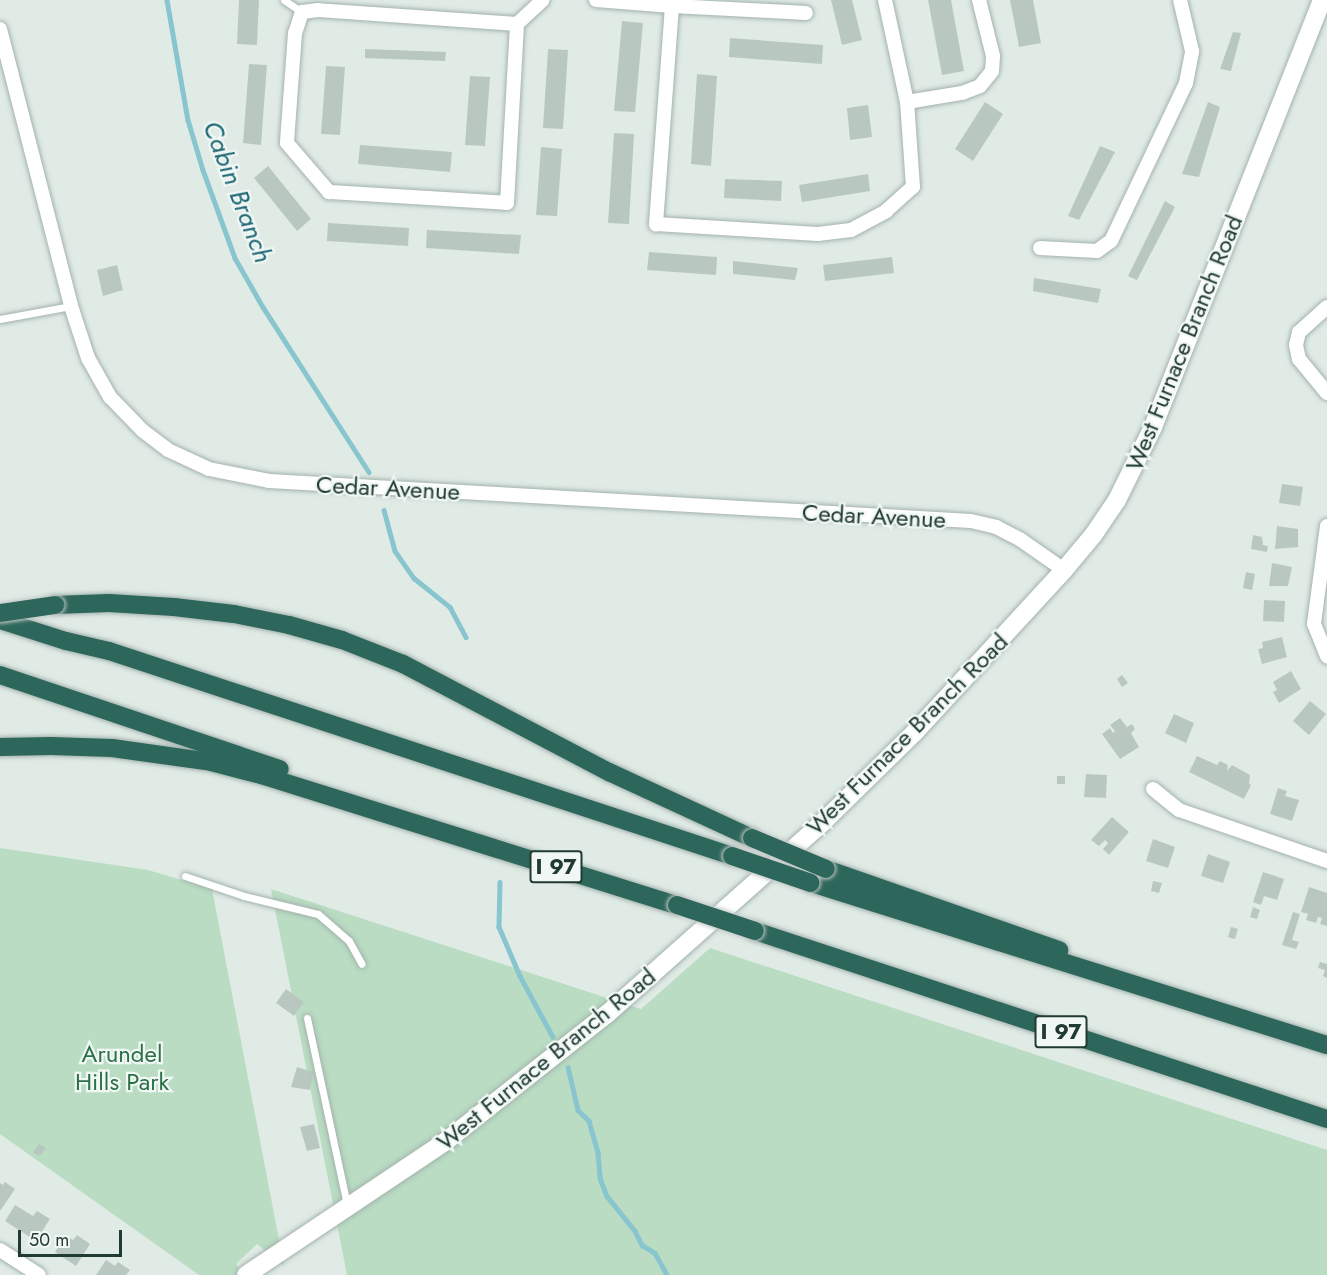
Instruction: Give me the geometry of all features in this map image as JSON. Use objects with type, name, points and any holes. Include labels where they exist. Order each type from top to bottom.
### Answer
[{"type":"highway","points":[[0,613],[54,605],[109,603],[184,608],[278,623],[342,640],[403,664],[609,772],[752,838],[826,869],[1327,1044]]},
{"type":"highway","points":[[0,606],[109,651],[811,883],[1327,1044]]},
{"type":"highway","points":[[0,620],[66,641],[109,651]]},
{"type":"highway","points":[[0,675],[265,764],[482,843]]},
{"type":"highway","points":[[0,747],[112,748],[211,762],[261,775],[482,843]]},
{"type":"highway","name":"I 97","points":[[482,843],[1327,1119]]},
{"type":"main road","name":"West Furnace Branch Road","points":[[246,1275],[446,1141],[607,1014],[821,824],[915,732],[1064,570],[1094,534],[1117,500],[1153,427],[1322,0]]},
{"type":"street","points":[[518,24],[318,10],[302,12],[295,33],[287,143],[329,192],[507,203],[518,24],[543,0]]},
{"type":"street","points":[[596,0],[806,13]]},
{"type":"street","points":[[672,6],[656,224],[818,234],[851,230],[886,211],[913,187],[907,102],[885,0]]},
{"type":"street","points":[[907,102],[962,93],[980,86],[992,71],[993,56],[979,0]]},
{"type":"street","points":[[1040,248],[1096,251],[1111,241],[1186,83],[1192,51],[1180,0]]},
{"type":"street","name":"Cedar Avenue","points":[[0,29],[70,306],[88,358],[110,397],[143,431],[168,450],[209,470],[269,481],[971,521],[996,527],[1021,540],[1064,570]]},
{"type":"street","points":[[1327,307],[1299,332],[1296,345],[1299,359],[1327,393]]},
{"type":"street","points":[[1327,526],[1314,624],[1327,657]]},
{"type":"street","points":[[1153,789],[1179,810],[1327,861]]},
{"type":"street","points":[[0,1250],[39,1275]]},
{"type":"lane","points":[[284,0],[302,12]]},
{"type":"lane","points":[[0,319],[70,306]]},
{"type":"lane","points":[[185,876],[233,892],[318,914],[349,941],[362,964]]},
{"type":"lane","points":[[307,1018],[348,1208]]},
{"type":"green space","name":"Arundel Hills Park","points":[[0,848],[148,870],[212,889],[284,1266],[257,1244],[236,1264],[245,1275],[199,1275],[0,1134]]},
{"type":"green space","points":[[271,889],[641,1009],[710,948],[1327,1150],[1327,1275],[347,1275]]},
{"type":"building","points":[[239,0],[259,0],[257,45],[237,44]]},
{"type":"building","points":[[831,0],[852,0],[862,40],[842,45]]},
{"type":"building","points":[[928,0],[951,0],[964,71],[942,75]]},
{"type":"building","points":[[1010,0],[1033,0],[1041,43],[1019,47]]},
{"type":"building","points":[[622,21],[643,23],[635,112],[614,111]]},
{"type":"building","points":[[1233,32],[1241,33],[1231,71],[1220,69]]},
{"type":"building","points":[[730,38],[823,45],[822,64],[729,57]]},
{"type":"building","points":[[365,49],[446,52],[445,61],[365,58]]},
{"type":"building","points":[[548,49],[568,50],[563,129],[543,128]]},
{"type":"building","points":[[249,64],[267,65],[261,145],[243,143]]},
{"type":"building","points":[[326,66],[345,67],[340,135],[321,134]]},
{"type":"building","points":[[697,74],[717,76],[711,166],[691,164]]},
{"type":"building","points":[[470,76],[490,77],[485,146],[465,145]]},
{"type":"building","points":[[985,102],[1003,114],[973,161],[955,149]]},
{"type":"building","points":[[1208,102],[1220,107],[1199,177],[1182,174]]},
{"type":"building","points":[[868,105],[872,137],[850,140],[847,108]]},
{"type":"building","points":[[614,133],[634,134],[629,224],[608,223]]},
{"type":"building","points":[[360,145],[452,152],[450,172],[358,164]]},
{"type":"building","points":[[1100,146],[1115,152],[1079,220],[1068,216]]},
{"type":"building","points":[[541,147],[562,149],[557,216],[536,215]]},
{"type":"building","points":[[268,166],[311,219],[297,231],[254,178]]},
{"type":"building","points":[[868,174],[870,191],[802,202],[799,185]]},
{"type":"building","points":[[725,179],[782,181],[781,201],[724,198]]},
{"type":"building","points":[[1165,201],[1175,207],[1137,280],[1128,276]]},
{"type":"building","points":[[328,223],[409,228],[408,246],[327,241]]},
{"type":"building","points":[[427,230],[521,235],[519,254],[426,248]]},
{"type":"building","points":[[649,252],[717,257],[716,275],[647,270]]},
{"type":"building","points":[[892,257],[894,273],[825,281],[823,265]]},
{"type":"building","points":[[733,261],[798,268],[795,280],[733,274]]},
{"type":"building","points":[[117,265],[123,290],[103,296],[97,270]]},
{"type":"building","points":[[1034,278],[1101,289],[1098,303],[1033,291]]},
{"type":"building","points":[[1282,484],[1303,487],[1300,506],[1279,503]]},
{"type":"building","points":[[1277,526],[1298,529],[1298,547],[1275,549]]},
{"type":"building","points":[[1253,535],[1262,537],[1263,545],[1268,546],[1267,552],[1251,549]]},
{"type":"building","points":[[1272,563],[1292,567],[1288,586],[1269,586]]},
{"type":"building","points":[[1246,572],[1255,574],[1252,590],[1243,588]]},
{"type":"building","points":[[1264,600],[1285,601],[1284,622],[1263,621]]},
{"type":"building","points":[[1282,637],[1287,657],[1262,664],[1258,649],[1263,648],[1262,642]]},
{"type":"building","points":[[1291,671],[1301,689],[1279,703],[1273,692],[1277,690],[1273,682]]},
{"type":"building","points":[[1122,675],[1128,683],[1122,687],[1117,679]]},
{"type":"building","points":[[1310,701],[1326,714],[1309,735],[1293,721]]},
{"type":"building","points":[[1174,714],[1194,723],[1186,743],[1165,733]]},
{"type":"building","points":[[1120,718],[1127,727],[1132,724],[1135,729],[1131,733],[1139,747],[1120,759],[1102,734],[1110,728],[1113,733],[1115,731],[1110,725]]},
{"type":"building","points":[[1197,756],[1217,765],[1220,761],[1228,765],[1227,771],[1232,765],[1250,775],[1249,784],[1251,785],[1244,799],[1189,772]]},
{"type":"building","points":[[1086,774],[1107,775],[1106,798],[1084,797]]},
{"type":"building","points":[[1057,776],[1065,776],[1065,784],[1057,784]]},
{"type":"building","points":[[1278,788],[1287,791],[1285,796],[1299,800],[1292,821],[1270,814]]},
{"type":"building","points":[[1112,817],[1129,832],[1109,855],[1103,849],[1108,843],[1105,840],[1099,846],[1091,840]]},
{"type":"building","points":[[1153,839],[1175,847],[1168,868],[1146,861]]},
{"type":"building","points":[[1208,854],[1230,862],[1223,883],[1201,876]]},
{"type":"building","points":[[1263,872],[1284,879],[1277,900],[1264,896],[1261,905],[1253,902]]},
{"type":"building","points":[[1153,881],[1162,883],[1159,893],[1151,891]]},
{"type":"building","points":[[1309,887],[1327,893],[1327,926],[1320,924],[1322,918],[1318,917],[1316,923],[1306,920],[1308,914],[1301,912]]},
{"type":"building","points":[[1253,907],[1260,910],[1257,919],[1250,917]]},
{"type":"building","points":[[1293,912],[1300,914],[1292,940],[1299,942],[1296,949],[1282,945]]},
{"type":"building","points":[[1231,927],[1238,929],[1235,939],[1228,937]]},
{"type":"building","points":[[1320,962],[1327,964],[1327,978],[1323,976],[1325,970],[1318,968]]},
{"type":"building","points":[[286,989],[304,1002],[294,1016],[276,1003]]},
{"type":"building","points":[[297,1067],[313,1072],[310,1090],[291,1087]]},
{"type":"building","points":[[314,1124],[320,1148],[307,1151],[300,1127]]},
{"type":"building","points":[[39,1144],[46,1148],[40,1156],[33,1153]]},
{"type":"building","points":[[5,1182],[15,1189],[0,1211],[0,1183],[3,1185]]},
{"type":"building","points":[[15,1205],[33,1216],[37,1211],[50,1219],[36,1241],[5,1221]]},
{"type":"building","points":[[77,1235],[90,1244],[76,1266],[55,1252],[66,1236],[73,1240]]},
{"type":"building","points":[[106,1260],[115,1266],[118,1262],[130,1270],[126,1275],[96,1275]]},
{"type":"waterway","name":"Cabin Branch","points":[[167,0],[188,120],[203,170],[235,258],[263,307],[369,472]]},
{"type":"waterway","name":"Cabin Branch","points":[[384,510],[395,551],[414,578],[450,607],[466,637]]},
{"type":"waterway","name":"Cabin Branch","points":[[500,882],[499,927],[520,976],[553,1037]]},
{"type":"waterway","name":"Cabin Branch","points":[[568,1067],[578,1110],[589,1121],[598,1153],[600,1178],[607,1196],[635,1231],[642,1245],[655,1253],[667,1275]]}]
